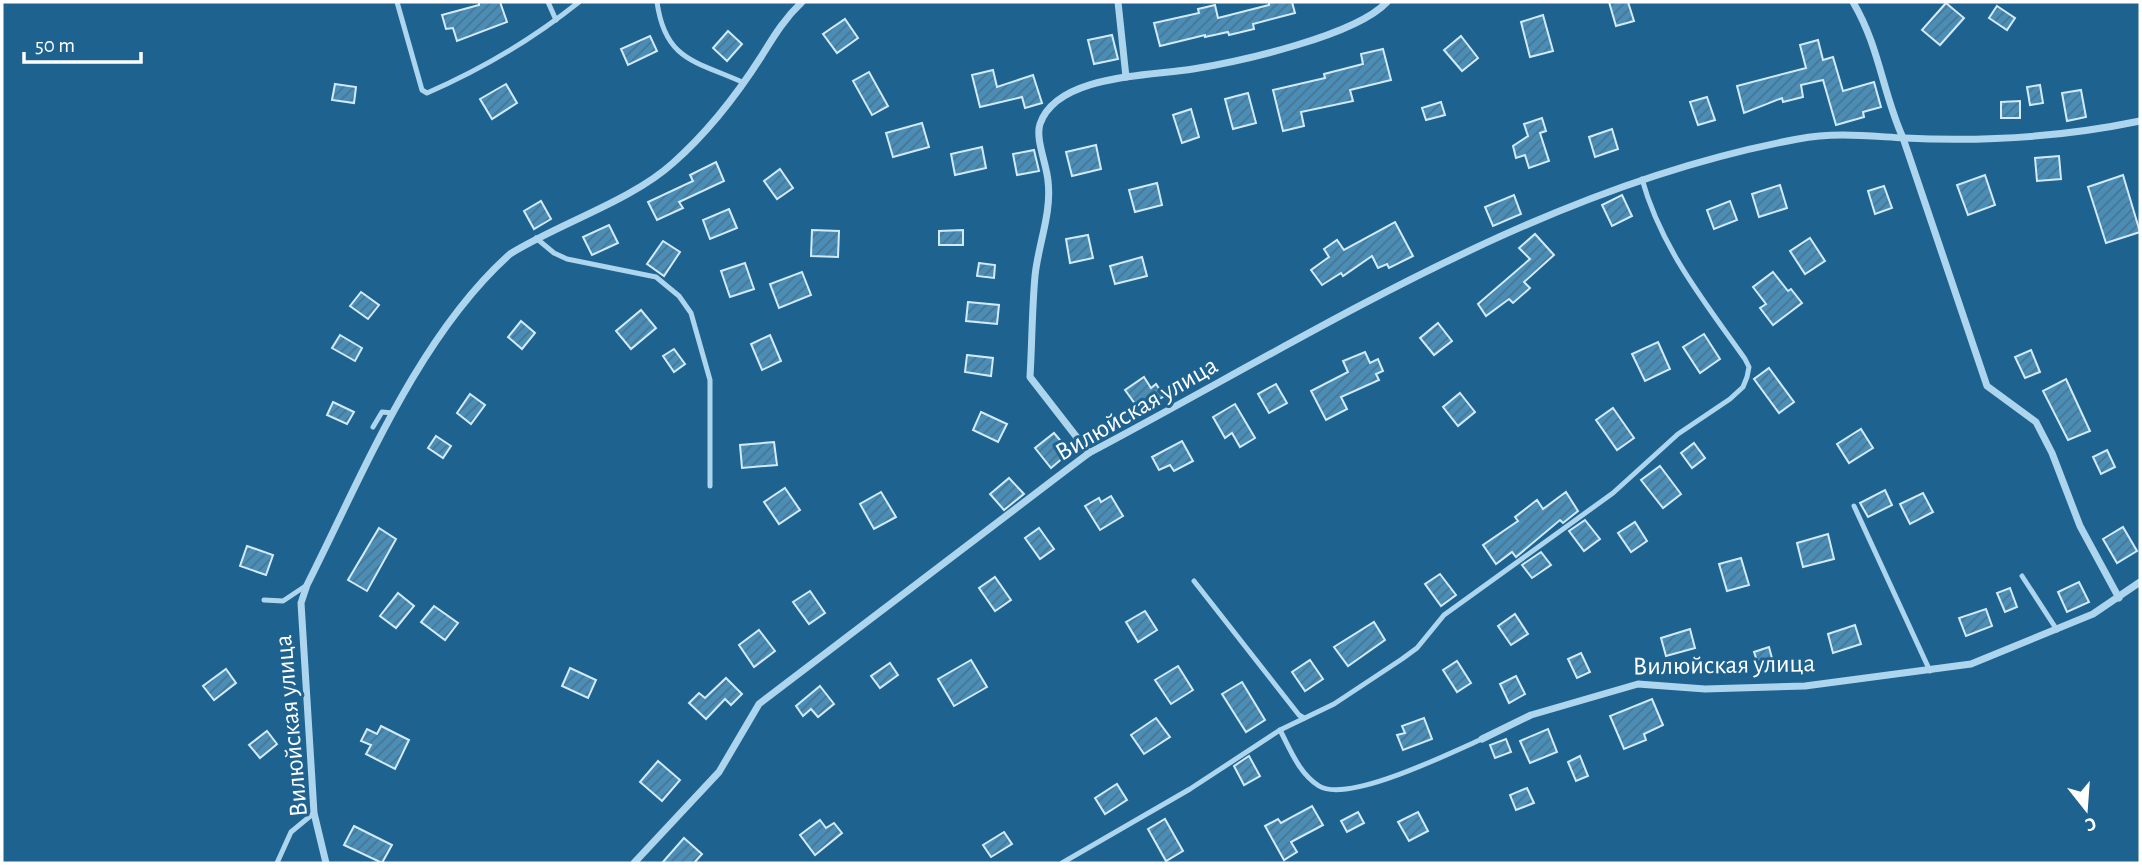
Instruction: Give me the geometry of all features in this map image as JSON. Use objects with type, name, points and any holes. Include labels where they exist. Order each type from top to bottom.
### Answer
[{"type":"street","name":"Вилюйская улица","points":[[326,863],[314,813],[301,603],[307,585],[419,364],[493,269],[536,238],[661,173],[717,119],[780,23],[802,2]]},
{"type":"street","points":[[1118,2],[1126,77]]},
{"type":"street","points":[[1089,453],[1030,377],[1035,275],[1049,200],[1039,129],[1046,113],[1058,100],[1092,84],[1195,69],[1270,51],[1357,23],[1387,2]]},
{"type":"street","points":[[1853,2],[1870,30],[1892,113],[1903,138],[1987,386],[2036,422],[2052,453],[2080,526],[2119,598]]},
{"type":"street","name":"Вилюйская улица","points":[[634,863],[719,772],[759,704],[1089,453],[1462,255],[1573,204],[1642,179],[1796,139],[1834,133],[1903,138],[2017,138],[2105,129],[2140,121]]},
{"type":"street","name":"Вилюйская улица","points":[[1482,738],[1531,716],[1638,684],[1705,689],[1805,686],[1971,664],[2057,630],[2119,598],[2140,582]]},
{"type":"lane","points":[[397,2],[422,90],[426,93],[496,57],[556,20],[579,2]]},
{"type":"lane","points":[[548,2],[556,20]]},
{"type":"lane","points":[[657,2],[663,31],[677,51],[742,82]]},
{"type":"lane","points":[[1062,863],[1190,789],[1280,730],[1334,704],[1402,659],[1417,648],[1444,615],[1613,493],[1678,434],[1743,387],[1749,367],[1671,252],[1650,210],[1642,179]]},
{"type":"lane","points":[[536,238],[554,253],[568,259],[656,277],[679,296],[691,313],[710,380],[710,486]]},
{"type":"lane","points":[[373,427],[382,412],[394,414]]},
{"type":"lane","points":[[1854,506],[1930,671]]},
{"type":"lane","points":[[2022,576],[2057,630]]},
{"type":"lane","points":[[1194,582],[1299,716],[1304,718]]},
{"type":"lane","name":"Вилюйская улица","points":[[264,600],[283,601],[307,585]]},
{"type":"lane","name":"Вилюйская улица","points":[[1280,730],[1301,772],[1322,788],[1342,789],[1400,775],[1482,738]]},
{"type":"lane","points":[[277,863],[291,832],[314,813]]},
{"type":"building","points":[[479,2],[500,2],[507,22],[457,41],[453,28],[446,29],[442,15],[479,5]]},
{"type":"building","points":[[1269,2],[1292,2],[1295,13],[1253,24],[1254,29],[1229,35],[1228,32],[1205,35],[1160,46],[1154,23],[1199,13],[1198,9],[1215,5],[1218,18],[1269,5]]},
{"type":"building","points":[[1609,2],[1628,2],[1634,21],[1616,26]]},
{"type":"building","points":[[1946,3],[1964,18],[1940,45],[1922,30]]},
{"type":"building","points":[[1997,6],[2015,18],[2007,30],[1989,18]]},
{"type":"building","points":[[1543,15],[1553,51],[1530,57],[1521,22]]},
{"type":"building","points":[[845,19],[858,38],[837,53],[823,34]]},
{"type":"building","points":[[728,31],[742,44],[727,61],[713,48]]},
{"type":"building","points":[[1112,35],[1118,59],[1094,64],[1088,40]]},
{"type":"building","points":[[650,36],[657,51],[628,65],[621,49]]},
{"type":"building","points":[[1461,36],[1478,58],[1462,71],[1444,50]]},
{"type":"building","points":[[1818,40],[1823,60],[1833,57],[1843,91],[1874,82],[1881,107],[1863,112],[1864,117],[1836,125],[1823,80],[1801,85],[1803,97],[1783,102],[1782,98],[1744,113],[1737,86],[1806,68],[1800,45]]},
{"type":"building","points":[[1383,49],[1391,80],[1350,90],[1353,101],[1301,112],[1304,126],[1283,131],[1273,90],[1325,78],[1324,74],[1363,64],[1361,54]]},
{"type":"building","points":[[993,70],[997,87],[1033,75],[1042,103],[1025,108],[1022,97],[980,107],[972,75]]},
{"type":"building","points":[[869,72],[888,106],[872,115],[853,81]]},
{"type":"building","points":[[335,84],[356,87],[354,103],[332,100]]},
{"type":"building","points":[[506,84],[517,103],[492,119],[480,99]]},
{"type":"building","points":[[2040,85],[2043,103],[2030,105],[2027,87]]},
{"type":"building","points":[[2081,90],[2086,117],[2067,121],[2062,93]]},
{"type":"building","points":[[1248,93],[1256,123],[1233,129],[1225,99]]},
{"type":"building","points":[[1707,97],[1715,120],[1698,125],[1690,102]]},
{"type":"building","points":[[2020,101],[2020,118],[2001,118],[2001,102]]},
{"type":"building","points":[[1441,102],[1445,115],[1426,120],[1422,108]]},
{"type":"building","points":[[1191,109],[1199,137],[1182,143],[1173,115]]},
{"type":"building","points":[[1542,118],[1546,131],[1540,133],[1549,161],[1529,168],[1525,155],[1516,158],[1513,146],[1528,136],[1524,124]]},
{"type":"building","points":[[922,123],[929,147],[893,157],[886,133]]},
{"type":"building","points":[[1612,129],[1618,149],[1595,157],[1589,137]]},
{"type":"building","points":[[1096,145],[1101,169],[1072,176],[1066,152]]},
{"type":"building","points":[[982,147],[986,168],[955,175],[951,154]]},
{"type":"building","points":[[1034,150],[1039,171],[1017,175],[1013,154]]},
{"type":"building","points":[[2059,156],[2061,179],[2037,181],[2035,158]]},
{"type":"building","points":[[716,162],[724,181],[679,202],[683,208],[657,220],[648,202],[693,181],[690,175]]},
{"type":"building","points":[[780,169],[793,188],[777,199],[764,181]]},
{"type":"building","points":[[1985,175],[1995,205],[1968,215],[1957,185]]},
{"type":"building","points":[[2123,175],[2140,232],[2106,243],[2088,187]]},
{"type":"building","points":[[1157,183],[1162,205],[1135,212],[1129,190]]},
{"type":"building","points":[[1780,185],[1787,208],[1759,217],[1752,194]]},
{"type":"building","points":[[1884,186],[1892,208],[1875,214],[1868,191]]},
{"type":"building","points":[[1514,195],[1521,214],[1493,226],[1485,207]]},
{"type":"building","points":[[1622,195],[1632,216],[1612,226],[1602,205]]},
{"type":"building","points":[[541,201],[551,219],[534,229],[524,211]]},
{"type":"building","points":[[1730,201],[1737,220],[1714,229],[1707,210]]},
{"type":"building","points":[[729,209],[737,228],[710,239],[703,220]]},
{"type":"building","points":[[1395,222],[1413,256],[1389,268],[1387,264],[1378,268],[1372,256],[1343,276],[1341,273],[1322,285],[1311,270],[1329,257],[1324,249],[1337,240],[1344,250]]},
{"type":"building","points":[[609,225],[618,243],[592,255],[583,237]]},
{"type":"building","points":[[812,230],[839,231],[838,257],[811,256]]},
{"type":"building","points":[[963,230],[963,245],[939,245],[939,231]]},
{"type":"building","points":[[1535,234],[1554,255],[1524,282],[1530,288],[1513,303],[1509,299],[1486,316],[1478,304],[1530,259],[1519,248]]},
{"type":"building","points":[[1088,235],[1093,258],[1070,263],[1066,239]]},
{"type":"building","points":[[1810,238],[1825,261],[1805,274],[1790,251]]},
{"type":"building","points":[[663,241],[680,252],[664,276],[647,264]]},
{"type":"building","points":[[1142,257],[1147,276],[1115,284],[1110,266]]},
{"type":"building","points":[[745,263],[754,289],[730,297],[721,271]]},
{"type":"building","points":[[979,263],[995,265],[994,278],[977,276]]},
{"type":"building","points":[[802,272],[811,295],[779,308],[770,284]]},
{"type":"building","points":[[1773,272],[1802,303],[1773,325],[1760,308],[1766,304],[1753,287]]},
{"type":"building","points":[[361,292],[379,305],[368,319],[350,306]]},
{"type":"building","points":[[968,302],[999,305],[997,324],[966,321]]},
{"type":"building","points":[[641,310],[656,328],[631,349],[616,331]]},
{"type":"building","points":[[521,321],[535,333],[522,349],[508,337]]},
{"type":"building","points":[[1438,323],[1452,341],[1434,355],[1420,338]]},
{"type":"building","points":[[1704,334],[1720,359],[1700,373],[1683,347]]},
{"type":"building","points":[[340,335],[362,348],[355,361],[332,348]]},
{"type":"building","points":[[770,335],[781,361],[762,370],[751,344]]},
{"type":"building","points":[[1658,342],[1670,369],[1645,381],[1632,354]]},
{"type":"building","points":[[674,349],[685,364],[674,372],[663,356]]},
{"type":"building","points":[[2031,350],[2040,372],[2025,378],[2015,357]]},
{"type":"building","points":[[1365,352],[1370,363],[1378,359],[1383,371],[1376,374],[1379,380],[1341,397],[1347,409],[1326,420],[1311,391],[1348,372],[1343,361]]},
{"type":"building","points":[[967,355],[993,358],[991,376],[965,372]]},
{"type":"building","points":[[1769,368],[1794,402],[1779,413],[1754,379]]},
{"type":"building","points":[[1144,377],[1151,388],[1156,384],[1164,396],[1141,412],[1125,390]]},
{"type":"building","points":[[2066,379],[2090,431],[2068,440],[2043,391]]},
{"type":"building","points":[[1276,384],[1287,403],[1269,413],[1258,394]]},
{"type":"building","points":[[1460,393],[1475,412],[1458,426],[1443,407]]},
{"type":"building","points":[[470,394],[485,405],[471,424],[457,413]]},
{"type":"building","points":[[333,402],[354,412],[347,424],[327,415]]},
{"type":"building","points":[[1235,404],[1255,438],[1240,447],[1232,433],[1225,438],[1213,417]]},
{"type":"building","points":[[1613,408],[1634,438],[1617,450],[1596,420]]},
{"type":"building","points":[[981,412],[1007,424],[998,442],[973,430]]},
{"type":"building","points":[[1861,429],[1873,448],[1849,463],[1837,444]]},
{"type":"building","points":[[1054,433],[1070,452],[1051,468],[1035,448]]},
{"type":"building","points":[[436,436],[451,446],[443,458],[428,448]]},
{"type":"building","points":[[1182,441],[1193,461],[1174,471],[1170,465],[1159,470],[1152,457]]},
{"type":"building","points":[[774,442],[777,465],[742,468],[740,445]]},
{"type":"building","points":[[1694,443],[1705,458],[1692,468],[1681,453]]},
{"type":"building","points":[[2107,450],[2115,467],[2101,474],[2093,457]]},
{"type":"building","points":[[1660,466],[1681,494],[1663,508],[1641,480]]},
{"type":"building","points":[[1009,478],[1024,494],[1004,510],[990,494]]},
{"type":"building","points":[[785,488],[800,510],[779,524],[764,502]]},
{"type":"building","points":[[1885,490],[1892,505],[1868,517],[1860,503]]},
{"type":"building","points":[[881,492],[896,517],[874,529],[860,504]]},
{"type":"building","points":[[1566,492],[1578,511],[1563,523],[1560,520],[1516,557],[1512,552],[1496,564],[1483,545],[1518,521],[1515,517],[1537,500],[1543,509]]},
{"type":"building","points":[[1923,493],[1933,512],[1910,524],[1900,504]]},
{"type":"building","points":[[1111,496],[1123,516],[1100,530],[1085,506],[1099,498],[1101,502]]},
{"type":"building","points":[[1585,520],[1600,539],[1584,551],[1569,531]]},
{"type":"building","points":[[1635,522],[1647,541],[1631,552],[1618,533]]},
{"type":"building","points":[[2123,527],[2137,551],[2117,563],[2103,539]]},
{"type":"building","points":[[379,528],[396,539],[367,591],[348,580]]},
{"type":"building","points":[[1039,528],[1054,549],[1040,559],[1025,538]]},
{"type":"building","points":[[1828,534],[1834,559],[1803,567],[1797,543]]},
{"type":"building","points":[[247,546],[273,555],[266,575],[240,566]]},
{"type":"building","points":[[1541,552],[1551,565],[1532,578],[1522,565]]},
{"type":"building","points":[[1741,558],[1749,585],[1727,591],[1719,564]]},
{"type":"building","points":[[1440,574],[1456,595],[1441,606],[1425,584]]},
{"type":"building","points":[[995,577],[1011,600],[995,611],[979,588]]},
{"type":"building","points":[[2079,582],[2089,602],[2067,612],[2058,592]]},
{"type":"building","points":[[2010,588],[2017,607],[2005,612],[1997,593]]},
{"type":"building","points":[[810,591],[825,613],[809,624],[793,602]]},
{"type":"building","points":[[398,593],[414,606],[396,628],[380,616]]},
{"type":"building","points":[[434,606],[458,623],[445,640],[421,622]]},
{"type":"building","points":[[1986,609],[1992,626],[1966,636],[1959,618]]},
{"type":"building","points":[[1145,611],[1157,630],[1138,642],[1126,622]]},
{"type":"building","points":[[1515,614],[1528,634],[1511,645],[1498,626]]},
{"type":"building","points":[[1374,622],[1385,640],[1348,666],[1334,647]]},
{"type":"building","points":[[1855,625],[1861,644],[1833,653],[1828,634]]},
{"type":"building","points":[[1690,629],[1695,648],[1666,656],[1661,638]]},
{"type":"building","points":[[759,630],[775,651],[754,667],[739,645]]},
{"type":"building","points":[[1769,647],[1773,662],[1759,667],[1754,652]]},
{"type":"building","points":[[1581,653],[1590,672],[1577,678],[1568,659]]},
{"type":"building","points":[[971,660],[987,687],[954,706],[938,679]]},
{"type":"building","points":[[1310,660],[1323,679],[1305,691],[1292,672]]},
{"type":"building","points":[[1457,661],[1471,683],[1457,692],[1443,670]]},
{"type":"building","points":[[890,663],[898,675],[880,688],[871,676]]},
{"type":"building","points":[[1178,666],[1193,690],[1171,704],[1155,680]]},
{"type":"building","points":[[570,668],[596,680],[588,698],[562,686]]},
{"type":"building","points":[[226,669],[236,683],[214,700],[203,686]]},
{"type":"building","points":[[1516,676],[1525,694],[1509,703],[1500,684]]},
{"type":"building","points":[[726,678],[742,694],[731,705],[725,699],[706,719],[689,703],[699,693],[705,698]]},
{"type":"building","points":[[1242,682],[1265,720],[1246,732],[1222,694]]},
{"type":"building","points":[[820,686],[834,704],[818,717],[811,709],[803,716],[796,706]]},
{"type":"building","points":[[1652,699],[1663,725],[1644,734],[1646,740],[1624,749],[1610,716]]},
{"type":"building","points":[[1156,718],[1170,737],[1144,754],[1131,735]]},
{"type":"building","points":[[1424,718],[1432,739],[1403,750],[1397,735],[1405,733],[1402,726]]},
{"type":"building","points":[[381,726],[409,740],[395,769],[366,754],[371,745],[361,741],[367,729],[377,734]]},
{"type":"building","points":[[1548,729],[1557,752],[1530,763],[1520,741]]},
{"type":"building","points":[[267,731],[277,744],[260,758],[249,745]]},
{"type":"building","points":[[1506,739],[1511,752],[1495,758],[1490,745]]},
{"type":"building","points":[[1249,756],[1260,776],[1244,785],[1234,766]]},
{"type":"building","points":[[1580,756],[1588,776],[1576,781],[1568,762]]},
{"type":"building","points":[[658,761],[680,780],[662,801],[640,782]]},
{"type":"building","points":[[1117,784],[1127,800],[1105,814],[1095,798]]},
{"type":"building","points":[[1527,788],[1534,803],[1516,810],[1510,795]]},
{"type":"building","points":[[1312,806],[1323,825],[1291,842],[1297,852],[1284,860],[1265,826],[1278,819],[1281,823]]},
{"type":"building","points":[[1358,812],[1364,823],[1347,832],[1341,821]]},
{"type":"building","points":[[1418,812],[1428,831],[1409,841],[1398,822]]},
{"type":"building","points":[[1165,819],[1183,851],[1166,861],[1148,829]]},
{"type":"building","points":[[820,820],[826,828],[834,823],[842,833],[815,855],[800,835]]},
{"type":"building","points":[[354,826],[392,845],[382,863],[344,845]]},
{"type":"building","points":[[1004,832],[1012,844],[991,857],[983,845]]},
{"type":"building","points":[[684,838],[702,854],[694,863],[662,863]]}]
